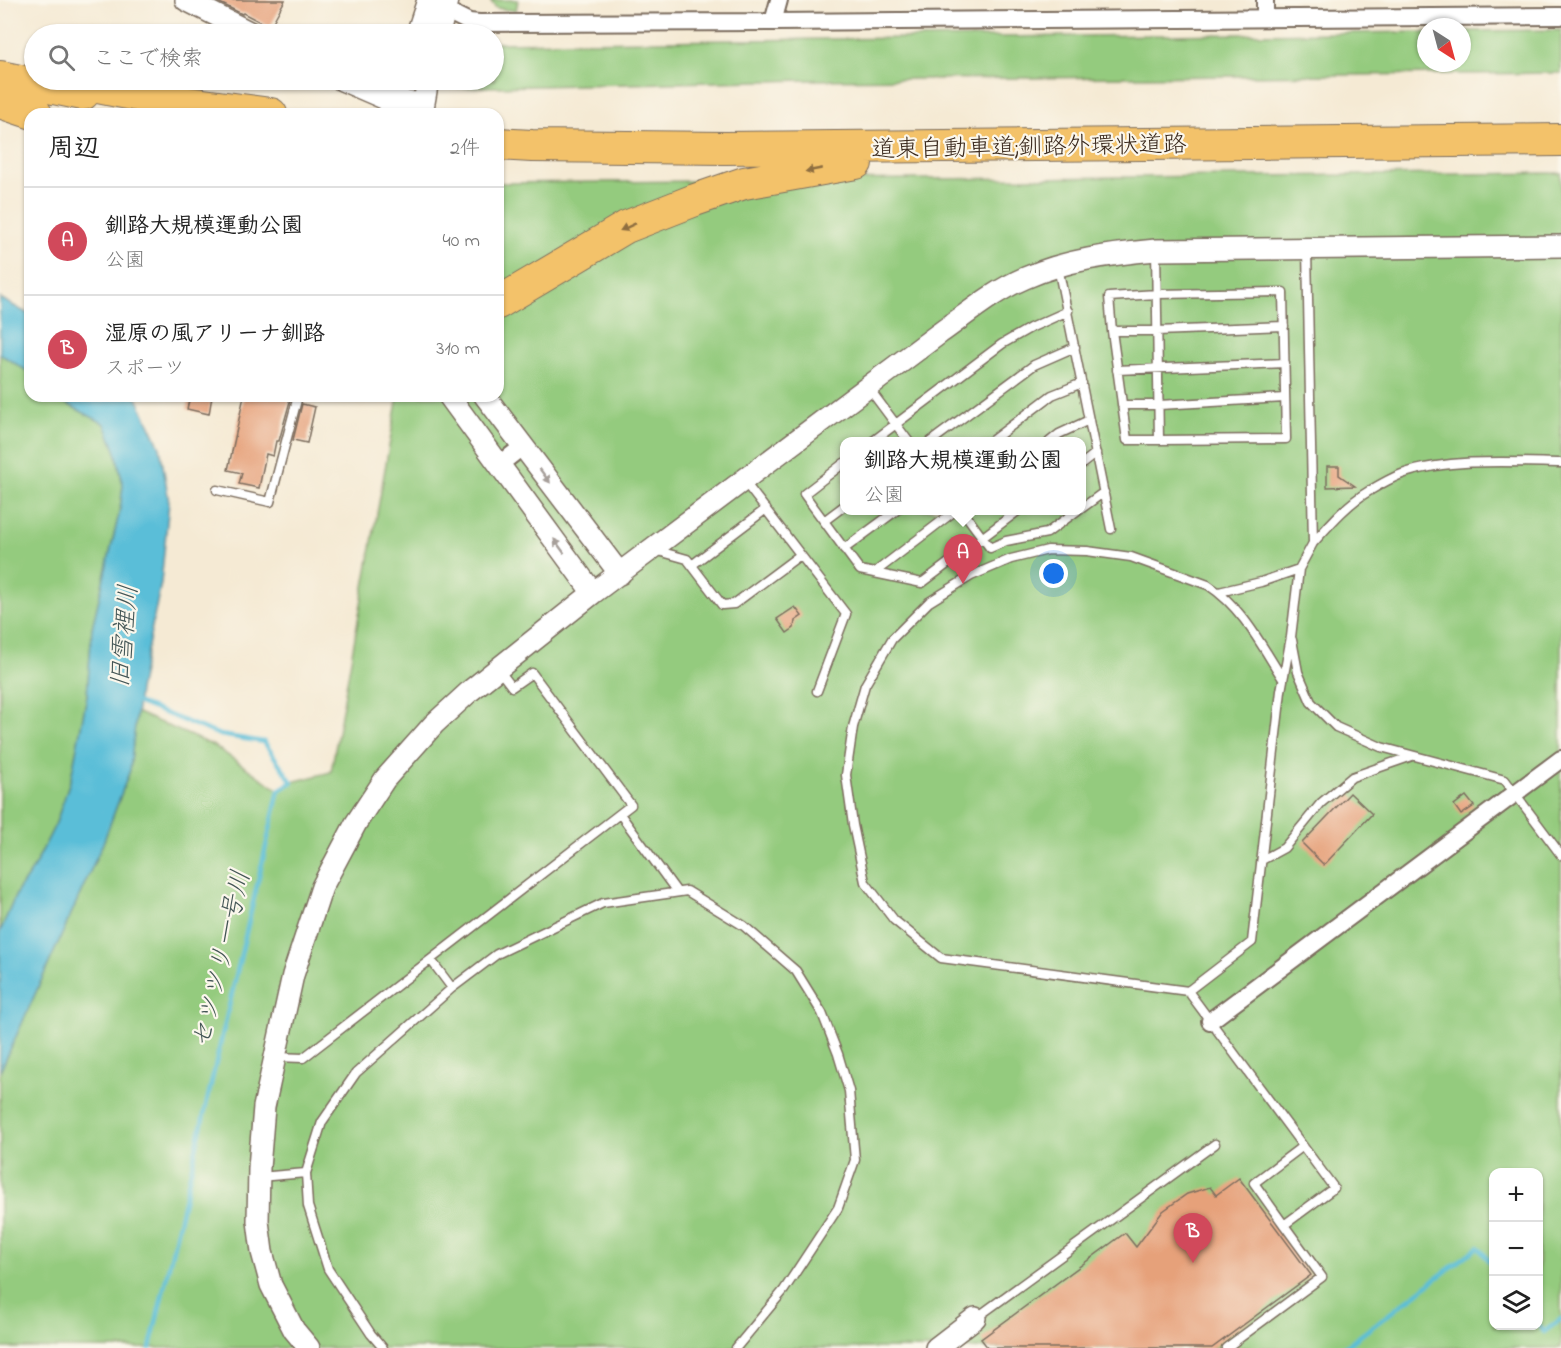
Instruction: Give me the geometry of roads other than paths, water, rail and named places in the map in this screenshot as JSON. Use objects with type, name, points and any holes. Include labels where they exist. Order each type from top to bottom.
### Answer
[{"type":"highway","points":[[0,66],[24,72]]},
{"type":"highway","points":[[0,76],[24,81]]},
{"type":"highway","points":[[69,90],[164,108]]},
{"type":"highway","points":[[113,90],[226,108]]},
{"type":"highway","points":[[0,102],[24,110]]},
{"type":"highway","name":"道東自動車道;釧路外環状道路","points":[[504,132],[737,135],[1561,127]]},
{"type":"highway","name":"道東自動車道;釧路外環状道路","points":[[504,144],[623,148],[1018,147],[1561,140]]},
{"type":"highway","points":[[504,299],[626,227],[744,183],[842,165],[1018,147]]},
{"type":"street","points":[[186,0],[234,24]]},
{"type":"street","points":[[773,22],[779,0]]},
{"type":"street","points":[[1265,0],[1265,18]]},
{"type":"street","points":[[435,2],[469,22],[1561,16]]},
{"type":"street","points":[[423,24],[435,2]]},
{"type":"street","points":[[435,2],[438,24]]},
{"type":"street","points":[[361,90],[391,108],[397,90]]},
{"type":"street","points":[[423,108],[426,90]]},
{"type":"street","points":[[309,1348],[294,1330],[271,1285],[262,1252],[258,1221],[264,1107],[293,975],[322,887],[356,823],[385,779],[434,724],[470,691],[593,593],[868,387],[991,296],[1025,278],[1085,259],[1156,250],[1561,246]]},
{"type":"street","points":[[453,402],[593,593]]},
{"type":"street","points":[[489,402],[620,574]]},
{"type":"street","points":[[499,465],[522,447]]},
{"type":"street","points":[[1210,1021],[1561,759]]},
{"type":"street","points":[[948,1341],[975,1318]]},
{"type":"lane","points":[[1307,249],[1312,543]]},
{"type":"lane","points":[[1156,250],[1159,440]]},
{"type":"lane","points":[[1058,267],[1111,529]]},
{"type":"lane","points":[[1283,292],[1284,326],[1286,439],[1127,440],[1109,297],[1283,292]]},
{"type":"lane","points":[[878,437],[1002,344],[1068,311]]},
{"type":"lane","points":[[1112,331],[1284,326]]},
{"type":"lane","points":[[935,437],[1034,365],[1075,347]]},
{"type":"lane","points":[[1118,370],[1285,363]]},
{"type":"lane","points":[[995,437],[1052,395],[1082,383]]},
{"type":"lane","points":[[868,387],[906,437]]},
{"type":"lane","points":[[1122,405],[1285,398]]},
{"type":"lane","points":[[217,490],[270,502],[296,402]]},
{"type":"lane","points":[[1055,437],[1089,420]]},
{"type":"lane","points":[[1086,461],[1096,453]]},
{"type":"lane","points":[[1283,679],[1244,617],[1219,592],[1208,585],[1131,557],[1087,550],[1048,550],[1011,559],[971,576],[929,602],[892,639],[865,685],[853,727],[846,775],[853,825],[865,882],[894,920],[941,958],[1188,991],[1252,942],[1283,679],[1291,637],[1299,569],[1312,543],[1341,512],[1368,491],[1400,474],[1430,467],[1491,462],[1561,463]]},
{"type":"lane","points":[[840,466],[804,494],[860,570],[922,583],[1012,515]]},
{"type":"lane","points":[[744,481],[846,614],[817,691]]},
{"type":"lane","points":[[1086,505],[1104,492]]},
{"type":"lane","points":[[692,565],[766,509]]},
{"type":"lane","points":[[824,521],[840,509]]},
{"type":"lane","points":[[844,549],[890,515]]},
{"type":"lane","points":[[874,573],[949,515]]},
{"type":"lane","points":[[966,515],[990,548],[1006,541],[1047,533],[1072,515]]},
{"type":"lane","points":[[653,549],[687,559],[722,605],[734,604],[800,555]]},
{"type":"lane","points":[[1219,592],[1262,582],[1299,569]]},
{"type":"lane","points":[[1291,637],[1298,672],[1311,702],[1336,727],[1380,747],[1505,780],[1561,855]]},
{"type":"lane","points":[[275,1057],[303,1058],[631,805],[532,673],[512,687],[498,669]]},
{"type":"lane","points":[[1262,860],[1284,848],[1321,803],[1352,777],[1412,756]]},
{"type":"lane","points":[[620,814],[677,892]]},
{"type":"lane","points":[[383,1348],[371,1334],[328,1269],[308,1206],[306,1173],[322,1122],[356,1073],[452,988],[497,954],[603,903],[687,891],[744,926],[796,971],[822,1013],[849,1091],[855,1160],[838,1208],[784,1290],[736,1348]]},
{"type":"lane","points":[[431,960],[452,988]]},
{"type":"lane","points":[[1188,991],[1334,1188],[1284,1225]]},
{"type":"lane","points":[[975,1318],[1215,1144]]},
{"type":"lane","points":[[1226,1348],[1322,1277],[1254,1183],[1303,1146]]},
{"type":"lane","points":[[259,1177],[306,1173]]},
{"type":"water","points":[[0,298],[24,312],[24,369],[0,354]]},
{"type":"water","name":"旧雪裡川","points":[[63,402],[139,402],[160,447],[169,502],[161,583],[139,690],[130,770],[103,843],[0,1072],[0,932],[17,892],[33,869],[56,823],[71,778],[87,696],[92,628],[120,510],[123,485],[116,452],[105,424]]},
{"type":"waterway","name":"セツツリ一号川","points":[[134,701],[220,735],[264,742],[292,782],[279,790],[150,1348]]},
{"type":"waterway","name":"セツツリ一号川","points":[[1344,1348],[1478,1247],[1489,1260]]},
{"type":"waterway","name":"セツツリ一号川","points":[[1542,1330],[1544,1332],[1561,1319]]},
{"type":"place","name":"釧路大規模運動公園","points":[[963,584]]},
{"type":"place","name":"湿原の風アリーナ釧路","points":[[1193,1263]]}]
